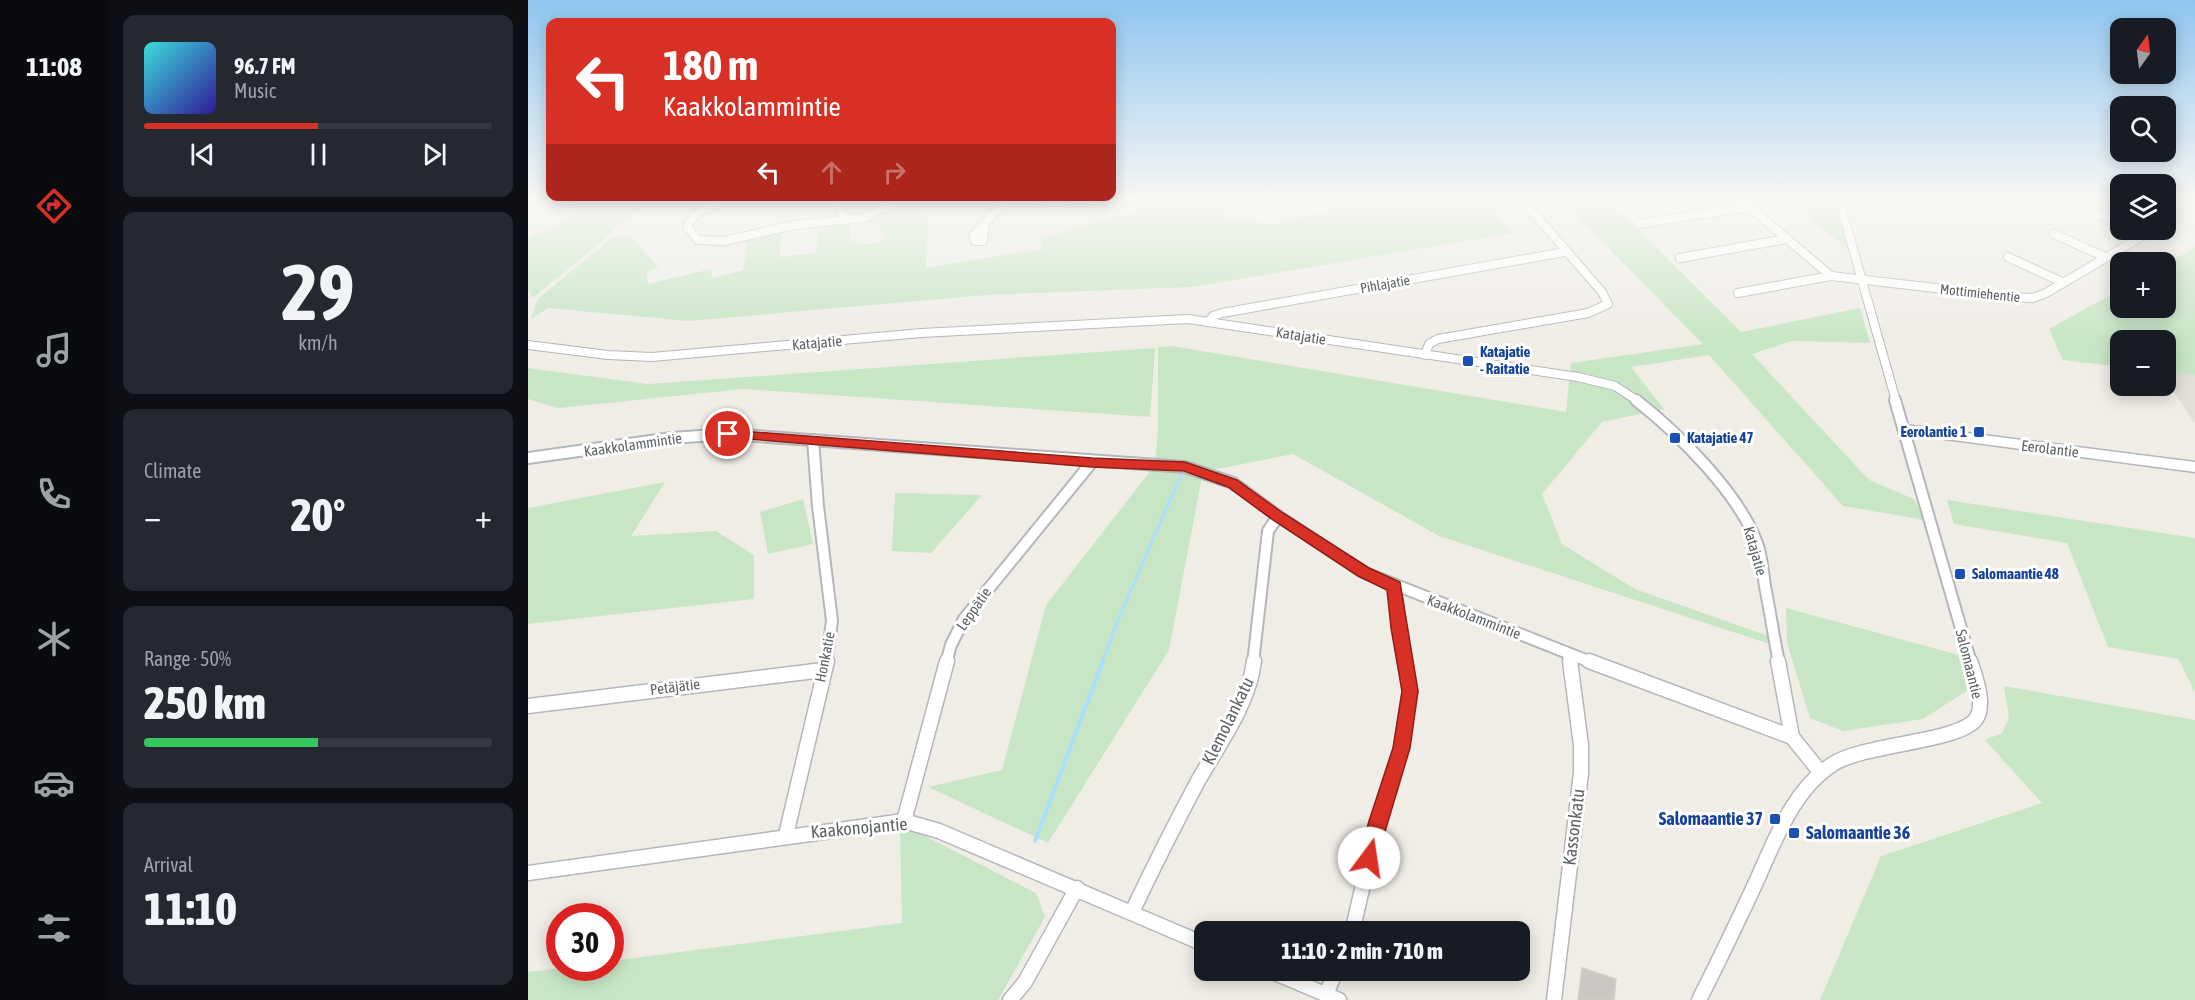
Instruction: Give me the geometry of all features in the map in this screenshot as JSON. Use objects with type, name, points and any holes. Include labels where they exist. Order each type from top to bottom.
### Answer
[{"type":"street","points":[[1425,355],[1429,344],[1438,339],[1588,313],[1603,308],[1608,303],[1602,292],[1560,246]]},
{"type":"street","points":[[1680,258],[1749,246]]},
{"type":"street","points":[[1794,246],[1831,276]]},
{"type":"street","name":"Salomaantie","points":[[1700,1000],[1792,808],[1821,773],[1836,762],[1855,753],[1895,743],[1943,736],[1968,727],[1976,719],[1980,704],[1905,430],[1861,281],[1853,246]]},
{"type":"street","points":[[2080,246],[2105,257]]},
{"type":"street","name":"Mottimiehentie","points":[[1831,276],[2033,298],[2046,293],[2124,246]]},
{"type":"street","name":"Pihlajatie","points":[[1208,322],[1222,313],[1565,252]]},
{"type":"street","points":[[2008,257],[2062,282]]},
{"type":"street","points":[[1738,293],[1831,276]]},
{"type":"street","name":"Katajatie","points":[[528,345],[608,355],[652,357],[983,330],[1161,319],[1208,322],[1556,373],[1616,386],[1652,412],[1671,431],[1728,494],[1747,520],[1754,538],[1792,737],[1821,773]]},
{"type":"street","name":"Eerolantie","points":[[1905,430],[2195,468]]},
{"type":"street","name":"Kaakkolammintie","points":[[528,458],[672,438],[728,434],[1185,467],[1233,483],[1278,516],[1364,572],[1395,586],[1792,737]]},
{"type":"street","name":"Honkatie","points":[[786,835],[830,647],[832,621],[818,506],[813,440]]},
{"type":"street","name":"Leppätie","points":[[904,821],[951,645],[964,619],[1092,462]]},
{"type":"street","name":"Klemolankatu","points":[[1132,912],[1164,844],[1241,703],[1252,676],[1268,531],[1278,516]]},
{"type":"street","points":[[1355,921],[1378,821],[1401,748],[1410,691],[1399,628],[1395,586]]},
{"type":"street","name":"Kassonkatu","points":[[1554,1000],[1581,773],[1581,745],[1569,654]]},
{"type":"street","name":"Petäjätie","points":[[528,705],[823,670]]},
{"type":"street","name":"Kaakonojantie","points":[[528,873],[786,835],[904,821],[939,831],[1194,940]]},
{"type":"street","points":[[1010,1000],[1025,982],[1077,888]]},
{"type":"street","points":[[1294,981],[1332,997],[1334,981]]},
{"type":"shaded area","points":[[2176,373],[2195,375],[2195,424],[2176,395]]},
{"type":"green space","points":[[528,246],[596,246],[533,298],[528,291]]},
{"type":"green space","points":[[602,246],[639,246],[658,266],[647,273],[648,284],[711,269],[712,278],[743,270],[747,246],[780,246],[780,257],[816,253],[817,246],[927,246],[926,268],[1042,249],[1042,246],[1437,246],[1192,287],[987,295],[688,321],[548,308],[531,319],[535,305],[541,296]]},
{"type":"green space","points":[[1606,246],[1655,246],[1741,332],[1860,308],[1870,343],[1792,341],[1752,354],[1869,480],[1914,499],[1925,520],[1843,506],[1709,355],[1631,367],[1664,409],[1602,422],[1542,494],[1562,544],[1635,589],[1774,638],[1776,646],[1439,536],[1293,454],[1203,472],[1169,650],[1048,843],[928,787],[1002,770],[1046,605],[1155,465],[1158,430],[1158,347],[1172,346],[1566,412],[1571,363],[1703,344]]},
{"type":"green space","points":[[1843,246],[1853,246],[1857,257]]},
{"type":"green space","points":[[2195,247],[2195,375],[2176,373],[2176,330],[2110,330],[2110,366],[2063,360],[2049,329],[2110,295],[2110,318],[2176,318],[2176,258]]},
{"type":"green space","points":[[1155,348],[1150,417],[744,389],[558,408],[528,399],[528,368],[648,384]]},
{"type":"green space","points":[[665,482],[631,536],[716,531],[754,555],[754,599],[528,624],[528,508]]},
{"type":"green space","points":[[895,493],[982,495],[931,553],[892,551]]},
{"type":"green space","points":[[803,499],[813,544],[768,554],[760,512]]},
{"type":"green space","points":[[1947,500],[2195,538],[2195,692],[2178,659],[2108,647],[2067,543],[1954,524]]},
{"type":"green space","points":[[1786,608],[1959,655],[1968,690],[1923,719],[1843,731],[1810,718],[1787,643]]},
{"type":"green space","points":[[2004,686],[2195,720],[2195,1000],[1820,1000],[1881,856],[2042,803],[1985,740],[2002,733],[2009,718]]},
{"type":"green space","points":[[900,830],[919,833],[1036,893],[1045,917],[998,1000],[528,1000],[528,972],[546,970],[546,981],[624,981],[624,959],[902,923]]},
{"type":"building","points":[[1582,968],[1616,979],[1614,1000],[1578,1000]]},
{"type":"waterway","points":[[1102,663],[1120,615],[1182,473]]},
{"type":"waterway","points":[[1035,841],[1103,661]]},
{"type":"place","name":"Katajatie - Raitatie","points":[[1468,361]]},
{"type":"place","name":"Eerolantie 1","points":[[1979,432]]},
{"type":"place","name":"Katajatie 47","points":[[1675,438]]},
{"type":"place","name":"Salomaantie 48","points":[[1960,574]]},
{"type":"place","name":"Salomaantie 37","points":[[1775,819]]},
{"type":"place","name":"Salomaantie 36","points":[[1794,833]]},
{"type":"route","points":[[728,434],[1185,467],[1233,483],[1278,516],[1364,572],[1395,586],[1399,628],[1410,691],[1401,748],[1369,858]]}]
